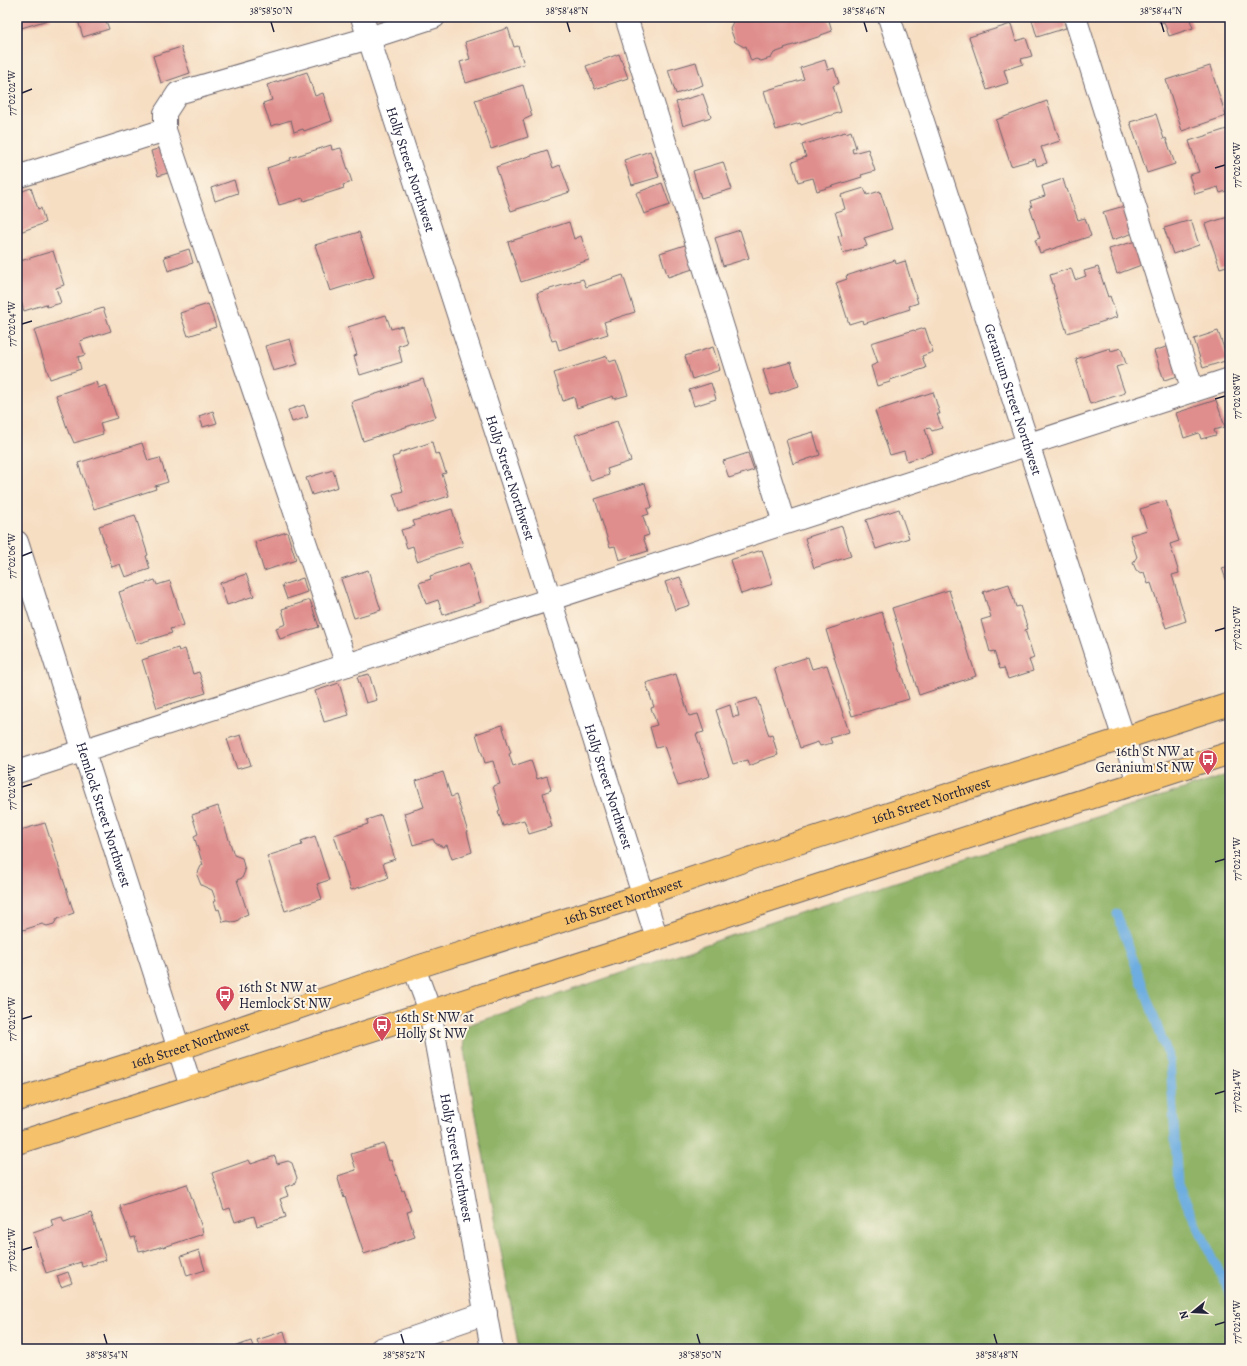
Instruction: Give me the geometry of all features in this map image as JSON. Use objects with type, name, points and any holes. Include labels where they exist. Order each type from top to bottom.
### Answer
[{"type":"main road","name":"16th Street Northwest","points":[[17,1100],[178,1049],[414,968],[1230,704]]},
{"type":"main road","points":[[17,1143],[657,939],[770,901],[1230,753]]},
{"type":"street","name":"Holly Street Northwest","points":[[362,17],[550,599],[657,939]]},
{"type":"street","points":[[348,665],[165,130],[165,113],[178,93],[369,38],[434,17]]},
{"type":"street","points":[[626,17],[784,523]]},
{"type":"street","name":"Geranium Street Northwest","points":[[889,17],[1138,782]]},
{"type":"street","points":[[1075,17],[1193,391]]},
{"type":"street","points":[[17,177],[165,130]]},
{"type":"street","points":[[17,772],[1230,379]]},
{"type":"street","name":"Hemlock Street Northwest","points":[[17,542],[191,1087]]},
{"type":"street","name":"Holly Street Northwest","points":[[414,968],[430,1011],[492,1349]]},
{"type":"street","points":[[381,1349],[486,1314]]},
{"type":"green space","points":[[1230,774],[1230,1349],[519,1349],[464,1050],[462,1027],[775,921]]},
{"type":"building","points":[[17,17],[50,17],[51,19],[18,29],[20,36],[17,38]]},
{"type":"building","points":[[77,17],[109,17],[105,18],[109,29],[83,37]]},
{"type":"building","points":[[736,17],[828,17],[832,31],[784,48],[785,49],[774,53],[771,58],[761,61],[756,59],[751,61],[746,46],[744,47],[735,42],[730,28],[734,20],[737,19]]},
{"type":"building","points":[[1031,17],[1063,17],[1066,28],[1037,37]]},
{"type":"building","points":[[1158,17],[1189,17],[1193,28],[1169,36],[1164,22],[1160,23]]},
{"type":"building","points":[[1011,24],[1016,41],[1026,38],[1032,56],[1021,59],[1023,64],[1004,70],[1008,83],[987,90],[969,37]]},
{"type":"building","points":[[508,28],[514,47],[518,46],[524,64],[466,83],[460,62],[470,59],[465,42]]},
{"type":"building","points":[[181,47],[190,73],[161,83],[153,56]]},
{"type":"building","points":[[619,54],[628,78],[595,89],[586,66]]},
{"type":"building","points":[[825,60],[828,70],[834,68],[839,83],[833,86],[841,112],[801,125],[800,123],[776,130],[764,91],[804,79],[800,68]]},
{"type":"building","points":[[696,62],[703,85],[676,94],[668,70]]},
{"type":"building","points":[[1210,66],[1226,116],[1182,131],[1166,80]]},
{"type":"building","points":[[307,72],[315,96],[323,93],[332,121],[304,131],[303,129],[294,132],[291,120],[271,126],[263,103],[272,100],[267,85]]},
{"type":"building","points":[[523,85],[532,116],[523,120],[528,137],[491,149],[475,100]]},
{"type":"building","points":[[703,94],[711,117],[683,126],[676,102]]},
{"type":"building","points":[[1047,101],[1060,141],[1041,147],[1047,163],[1037,166],[1035,159],[1011,166],[996,120]]},
{"type":"building","points":[[1156,114],[1164,139],[1166,138],[1175,164],[1147,173],[1130,122]]},
{"type":"building","points":[[1227,129],[1230,138],[1230,190],[1220,193],[1218,187],[1195,194],[1189,175],[1199,172],[1189,141]]},
{"type":"building","points":[[851,131],[856,148],[852,149],[853,153],[868,149],[875,171],[861,175],[862,177],[817,191],[813,178],[798,182],[792,162],[806,157],[802,145]]},
{"type":"building","points":[[331,145],[332,150],[341,148],[352,182],[343,185],[344,188],[304,201],[303,198],[279,205],[267,168],[291,160],[290,158]]},
{"type":"building","points":[[164,147],[171,172],[158,176],[151,151]]},
{"type":"building","points":[[17,150],[20,159],[17,160]]},
{"type":"building","points":[[547,150],[553,168],[560,165],[570,192],[511,211],[496,167]]},
{"type":"building","points":[[650,151],[659,177],[632,185],[624,160]]},
{"type":"building","points":[[723,162],[732,189],[701,198],[693,171]]},
{"type":"building","points":[[1063,179],[1078,220],[1085,218],[1091,236],[1040,253],[1035,240],[1040,238],[1030,208],[1032,207],[1030,201],[1045,196],[1042,186]]},
{"type":"building","points":[[234,180],[238,193],[215,201],[211,188]]},
{"type":"building","points":[[662,183],[670,205],[644,214],[636,193]]},
{"type":"building","points":[[31,188],[38,209],[41,208],[45,223],[17,233],[17,193]]},
{"type":"building","points":[[864,188],[867,195],[880,191],[892,229],[864,238],[867,246],[843,253],[838,236],[842,235],[835,212],[845,209],[841,195]]},
{"type":"building","points":[[1128,205],[1137,232],[1112,240],[1103,212]]},
{"type":"building","points":[[1228,217],[1230,224],[1230,265],[1220,268],[1205,224]]},
{"type":"building","points":[[1191,220],[1199,245],[1173,254],[1164,228]]},
{"type":"building","points":[[569,222],[574,239],[581,236],[589,260],[521,282],[508,242]]},
{"type":"building","points":[[740,230],[749,258],[723,266],[715,238]]},
{"type":"building","points":[[359,232],[374,277],[330,291],[315,245]]},
{"type":"building","points":[[1136,241],[1144,264],[1117,274],[1109,249]]},
{"type":"building","points":[[688,244],[696,268],[668,277],[660,253]]},
{"type":"building","points":[[189,249],[193,263],[168,271],[164,257]]},
{"type":"building","points":[[53,251],[64,285],[56,288],[61,303],[47,307],[46,304],[24,311],[17,288],[17,262]]},
{"type":"building","points":[[895,260],[896,264],[905,261],[918,303],[909,306],[910,309],[863,324],[862,320],[849,324],[836,283],[847,279],[846,276]]},
{"type":"building","points":[[1098,267],[1108,297],[1110,296],[1117,317],[1067,333],[1050,275],[1071,268],[1075,280],[1086,276],[1084,271]]},
{"type":"building","points":[[623,275],[635,312],[604,322],[608,334],[559,350],[556,340],[552,341],[537,293],[583,279],[586,287]]},
{"type":"building","points":[[208,304],[216,327],[188,336],[180,313]]},
{"type":"building","points":[[103,308],[111,331],[80,341],[85,355],[78,357],[81,369],[50,379],[34,330]]},
{"type":"building","points":[[386,315],[391,329],[402,326],[407,343],[398,346],[402,362],[360,375],[354,356],[357,355],[348,327]]},
{"type":"building","points":[[925,328],[933,352],[922,356],[926,368],[877,386],[871,366],[878,363],[871,343]]},
{"type":"building","points":[[1218,331],[1228,360],[1203,368],[1194,339]]},
{"type":"building","points":[[290,339],[298,364],[273,371],[265,346]]},
{"type":"building","points":[[1172,345],[1182,375],[1164,380],[1154,351]]},
{"type":"building","points":[[713,347],[720,370],[692,379],[685,356]]},
{"type":"building","points":[[1110,348],[1111,351],[1121,348],[1126,364],[1116,367],[1125,393],[1090,404],[1076,359]]},
{"type":"building","points":[[607,356],[609,362],[616,360],[628,395],[614,399],[613,396],[577,408],[574,397],[563,401],[554,373]]},
{"type":"building","points":[[791,362],[799,386],[771,395],[763,370]]},
{"type":"building","points":[[423,379],[436,417],[363,441],[351,402]]},
{"type":"building","points":[[96,382],[98,388],[106,385],[117,418],[100,423],[103,434],[74,443],[69,434],[56,395]]},
{"type":"building","points":[[711,383],[716,399],[694,406],[689,390]]},
{"type":"building","points":[[933,392],[940,414],[937,414],[942,428],[932,431],[930,428],[925,429],[933,453],[907,461],[904,451],[890,455],[875,411]]},
{"type":"building","points":[[1216,400],[1225,427],[1214,430],[1216,435],[1201,439],[1199,433],[1184,438],[1176,413]]},
{"type":"building","points":[[304,405],[308,417],[292,422],[288,410]]},
{"type":"building","points":[[213,411],[217,423],[203,427],[199,416]]},
{"type":"building","points":[[617,421],[631,461],[607,469],[609,475],[591,481],[575,435]]},
{"type":"building","points":[[813,432],[820,455],[793,464],[786,440]]},
{"type":"building","points":[[432,442],[435,454],[439,453],[446,473],[442,474],[449,496],[399,512],[393,494],[403,491],[392,457],[399,455],[399,453]]},
{"type":"building","points":[[142,443],[148,461],[160,458],[168,482],[155,486],[156,489],[94,509],[78,463]]},
{"type":"building","points":[[748,453],[754,470],[729,478],[723,461]]},
{"type":"building","points":[[333,470],[338,487],[312,495],[306,478]]},
{"type":"building","points":[[645,483],[652,507],[647,509],[649,514],[643,516],[649,535],[643,537],[648,551],[619,560],[615,546],[610,547],[595,499]]},
{"type":"building","points":[[1166,501],[1179,541],[1170,544],[1179,573],[1172,575],[1186,621],[1166,628],[1151,583],[1148,584],[1144,572],[1141,573],[1136,570],[1133,563],[1137,557],[1130,535],[1147,530],[1140,509]]},
{"type":"building","points":[[452,509],[463,546],[417,561],[413,546],[407,548],[401,530],[415,526],[413,521]]},
{"type":"building","points":[[899,509],[909,538],[876,549],[866,520]]},
{"type":"building","points":[[135,515],[148,555],[146,556],[150,569],[125,577],[120,564],[112,567],[99,526]]},
{"type":"building","points":[[842,526],[851,556],[814,568],[805,538]]},
{"type":"building","points":[[287,532],[296,560],[264,571],[255,542]]},
{"type":"building","points":[[762,550],[773,584],[741,594],[730,560]]},
{"type":"building","points":[[469,563],[481,602],[443,615],[438,600],[426,604],[419,583],[431,579],[430,576]]},
{"type":"building","points":[[1230,566],[1230,591],[1222,568]]},
{"type":"building","points":[[368,570],[381,610],[354,618],[341,579]]},
{"type":"building","points":[[246,574],[254,596],[227,605],[220,583]]},
{"type":"building","points":[[680,577],[690,605],[675,610],[665,582]]},
{"type":"building","points":[[303,578],[307,592],[287,599],[282,585]]},
{"type":"building","points":[[155,580],[157,585],[170,581],[184,625],[170,629],[172,633],[136,644],[119,592]]},
{"type":"building","points":[[1009,584],[1016,607],[1020,606],[1028,629],[1025,630],[1034,658],[1029,660],[1033,671],[1008,679],[1004,668],[1000,669],[994,651],[990,652],[981,620],[991,617],[983,592]]},
{"type":"building","points":[[949,590],[976,676],[919,695],[892,608]]},
{"type":"building","points":[[310,600],[319,627],[280,639],[276,628],[286,624],[282,609]]},
{"type":"building","points":[[882,612],[909,699],[852,716],[826,630]]},
{"type":"building","points":[[178,648],[179,651],[185,649],[193,674],[199,672],[206,693],[157,708],[142,660]]},
{"type":"building","points":[[808,657],[812,669],[827,665],[849,732],[830,738],[832,743],[820,746],[818,742],[800,748],[774,668]]},
{"type":"building","points":[[369,674],[377,700],[366,703],[357,677]]},
{"type":"building","points":[[676,674],[689,716],[698,714],[704,732],[696,734],[710,776],[678,786],[664,746],[656,748],[650,727],[657,725],[651,708],[654,707],[646,683]]},
{"type":"building","points":[[339,683],[349,715],[324,722],[315,691]]},
{"type":"building","points":[[757,698],[769,736],[772,735],[778,755],[749,766],[747,760],[733,764],[716,710],[730,705],[733,717],[739,716],[736,704]]},
{"type":"building","points":[[502,725],[511,753],[509,754],[513,766],[531,760],[537,779],[547,776],[551,790],[543,793],[552,827],[529,834],[524,820],[503,826],[498,811],[500,810],[493,786],[500,784],[493,761],[485,763],[476,734]]},
{"type":"building","points":[[241,735],[251,765],[237,769],[227,739]]},
{"type":"building","points":[[443,772],[451,797],[456,795],[468,832],[472,852],[452,859],[447,845],[443,847],[435,843],[433,839],[413,845],[404,813],[424,807],[416,781]]},
{"type":"building","points":[[218,806],[234,855],[242,858],[245,871],[242,878],[237,880],[248,914],[237,921],[232,922],[223,922],[219,909],[217,910],[214,901],[216,901],[212,890],[201,885],[197,875],[201,866],[203,865],[194,836],[198,834],[192,815]]},
{"type":"building","points":[[381,815],[395,859],[383,863],[388,878],[351,890],[334,835],[368,824],[367,820]]},
{"type":"building","points":[[45,823],[74,913],[57,919],[54,924],[47,926],[42,924],[20,931],[17,923],[17,831]]},
{"type":"building","points":[[315,836],[329,880],[317,884],[322,899],[285,911],[267,856],[302,845],[301,841]]},
{"type":"building","points":[[384,1144],[389,1161],[391,1160],[411,1211],[407,1212],[415,1237],[364,1254],[345,1197],[344,1198],[338,1176],[356,1170],[351,1154]]},
{"type":"building","points":[[275,1156],[277,1164],[288,1161],[292,1163],[297,1178],[294,1184],[285,1187],[288,1196],[280,1199],[286,1217],[257,1226],[254,1216],[235,1222],[230,1208],[224,1210],[212,1173],[249,1160],[251,1164]]},
{"type":"building","points":[[187,1184],[203,1234],[164,1247],[163,1246],[144,1252],[144,1250],[139,1251],[135,1237],[131,1238],[120,1206]]},
{"type":"building","points":[[91,1213],[106,1260],[82,1267],[81,1262],[46,1273],[33,1233],[53,1226],[51,1220],[62,1217],[64,1222]]},
{"type":"building","points":[[199,1250],[205,1270],[187,1276],[181,1256]]},
{"type":"building","points":[[68,1272],[72,1283],[61,1287],[57,1276]]},
{"type":"building","points":[[284,1331],[289,1349],[260,1349],[257,1340]]},
{"type":"building","points":[[251,1341],[254,1349],[229,1349]]},
{"type":"waterway","points":[[1117,914],[1170,1061],[1178,1185],[1230,1294]]},
{"type":"place","name":"16th St NW at Geranium St NW","points":[[1208,776]]},
{"type":"place","name":"16th St NW at Hemlock St NW","points":[[225,1012]]},
{"type":"place","name":"16th St NW at Holly St NW","points":[[382,1042]]}]
